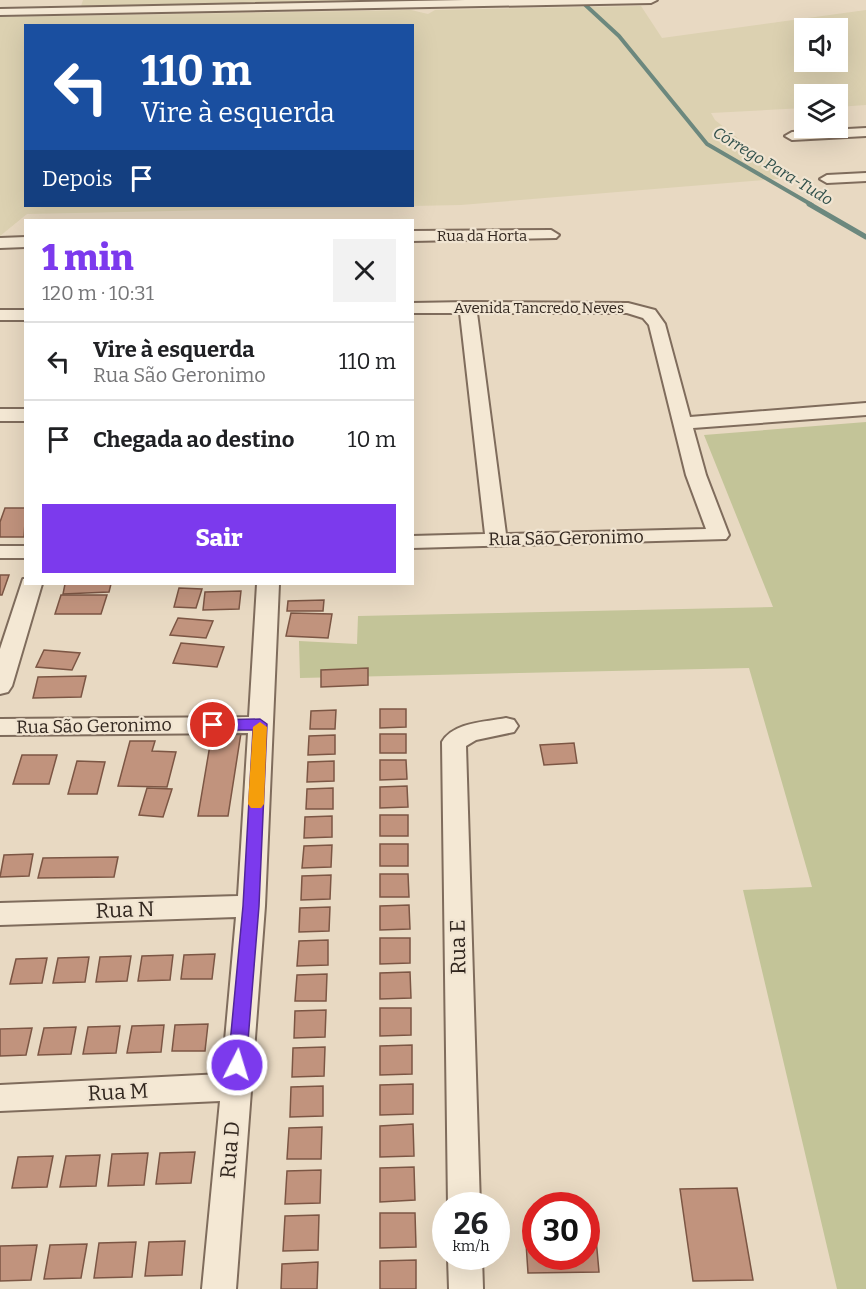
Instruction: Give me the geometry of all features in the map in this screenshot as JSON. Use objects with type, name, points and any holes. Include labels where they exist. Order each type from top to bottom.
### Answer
[{"type":"street","points":[[0,12],[651,0]]},
{"type":"street","points":[[792,136],[866,132]]},
{"type":"street","points":[[827,179],[866,177]]},
{"type":"street","name":"Rua da Horta","points":[[414,236],[551,235]]},
{"type":"street","points":[[0,243],[24,242]]},
{"type":"street","points":[[468,307],[496,539]]},
{"type":"street","name":"Avenida Tancredo Neves","points":[[414,308],[628,308],[649,314],[657,324],[696,476],[719,535]]},
{"type":"street","points":[[0,315],[24,315]]},
{"type":"street","points":[[681,423],[866,409]]},
{"type":"street","points":[[0,415],[24,415]]},
{"type":"street","name":"Rua São Geronimo","points":[[414,542],[719,535]]},
{"type":"street","points":[[0,552],[24,552]]},
{"type":"street","points":[[0,686],[31,585]]},
{"type":"street","name":"Rua D","points":[[219,1289],[251,906],[268,585]]},
{"type":"street","name":"Rua São Geronimo","points":[[0,728],[260,724]]},
{"type":"street","name":"Rua E","points":[[464,1192],[454,742],[470,733],[506,726]]},
{"type":"street","name":"Rua N","points":[[0,914],[251,906]]},
{"type":"street","name":"Rua M","points":[[0,1098],[235,1087]]},
{"type":"street","points":[[465,1270],[466,1289]]},
{"type":"shaded area","points":[[83,0],[463,0],[80,9]]},
{"type":"shaded area","points":[[641,6],[662,38],[794,20],[794,72],[848,72],[848,18],[808,18],[866,10],[866,105],[848,106],[848,84],[794,84],[794,109],[711,113],[715,120],[788,178],[461,205],[414,206],[414,24],[24,24],[24,207],[365,207],[27,214],[0,236],[0,17],[411,10],[428,14],[435,10]]},
{"type":"green space","points":[[866,422],[866,1289],[837,1289],[743,890],[812,887],[749,668],[300,678],[299,641],[357,644],[358,616],[773,607],[704,435]]},
{"type":"building","points":[[5,508],[24,508],[24,537],[0,537],[0,522]]},
{"type":"building","points":[[0,575],[9,575],[2,595],[0,595]]},
{"type":"building","points":[[65,585],[111,585],[109,592],[63,594]]},
{"type":"building","points":[[179,588],[202,589],[196,608],[174,607]]},
{"type":"building","points":[[241,591],[239,609],[203,610],[205,592]]},
{"type":"building","points":[[61,595],[107,595],[101,614],[55,614]]},
{"type":"building","points":[[324,600],[323,611],[287,611],[288,601]]},
{"type":"building","points":[[291,613],[332,614],[328,638],[286,636]]},
{"type":"building","points":[[178,618],[213,621],[206,638],[170,635]]},
{"type":"building","points":[[181,643],[224,647],[217,667],[173,663]]},
{"type":"building","points":[[44,650],[80,653],[72,670],[36,667]]},
{"type":"building","points":[[368,668],[368,685],[321,687],[321,670]]},
{"type":"building","points":[[86,676],[81,697],[33,698],[38,677]]},
{"type":"building","points":[[380,709],[406,709],[406,727],[380,728]]},
{"type":"building","points":[[336,710],[335,729],[310,729],[311,711]]},
{"type":"building","points":[[212,733],[241,733],[228,816],[198,816]]},
{"type":"building","points":[[380,734],[406,734],[406,753],[380,753]]},
{"type":"building","points":[[335,735],[335,754],[308,755],[309,736]]},
{"type":"building","points":[[130,741],[155,741],[152,751],[176,752],[167,787],[118,786]]},
{"type":"building","points":[[574,743],[577,763],[544,765],[540,745]]},
{"type":"building","points":[[22,755],[57,755],[49,784],[13,784]]},
{"type":"building","points":[[380,760],[406,760],[407,779],[380,780]]},
{"type":"building","points":[[77,761],[105,762],[97,794],[68,794]]},
{"type":"building","points":[[334,761],[334,781],[307,782],[308,762]]},
{"type":"building","points":[[407,786],[408,807],[380,808],[380,787]]},
{"type":"building","points":[[147,788],[172,789],[163,817],[139,815]]},
{"type":"building","points":[[333,788],[333,809],[306,809],[307,789]]},
{"type":"building","points":[[380,815],[408,815],[408,836],[380,836]]},
{"type":"building","points":[[332,816],[332,837],[304,838],[305,817]]},
{"type":"building","points":[[380,844],[408,844],[408,866],[380,866]]},
{"type":"building","points":[[332,845],[331,867],[302,868],[304,846]]},
{"type":"building","points":[[33,854],[29,876],[0,877],[4,855]]},
{"type":"building","points":[[118,857],[114,877],[38,878],[43,858]]},
{"type":"building","points":[[380,874],[408,874],[409,897],[380,897]]},
{"type":"building","points":[[331,875],[330,899],[301,900],[302,876]]},
{"type":"building","points":[[409,905],[410,929],[380,930],[380,906]]},
{"type":"building","points":[[330,907],[329,931],[299,932],[300,908]]},
{"type":"building","points":[[380,938],[410,938],[410,963],[380,964]]},
{"type":"building","points":[[328,940],[328,965],[297,966],[299,941]]},
{"type":"building","points":[[215,954],[212,979],[181,979],[184,955]]},
{"type":"building","points":[[173,955],[170,980],[138,981],[142,956]]},
{"type":"building","points":[[131,956],[127,981],[96,982],[100,957]]},
{"type":"building","points":[[89,957],[85,982],[53,983],[58,958]]},
{"type":"building","points":[[47,958],[42,983],[10,984],[16,959]]},
{"type":"building","points":[[410,972],[411,998],[380,999],[380,973]]},
{"type":"building","points":[[327,974],[326,1001],[295,1001],[297,975]]},
{"type":"building","points":[[380,1008],[411,1008],[411,1035],[380,1036]]},
{"type":"building","points":[[326,1010],[325,1037],[294,1038],[295,1011]]},
{"type":"building","points":[[208,1024],[205,1051],[172,1051],[175,1025]]},
{"type":"building","points":[[164,1025],[161,1052],[127,1053],[132,1026]]},
{"type":"building","points":[[120,1026],[116,1053],[83,1054],[88,1027]]},
{"type":"building","points":[[76,1027],[71,1054],[38,1055],[44,1028]]},
{"type":"building","points":[[32,1028],[26,1055],[0,1056],[0,1029]]},
{"type":"building","points":[[412,1045],[412,1074],[380,1075],[380,1046]]},
{"type":"building","points":[[325,1047],[324,1076],[292,1077],[293,1048]]},
{"type":"building","points":[[413,1084],[413,1114],[380,1115],[380,1085]]},
{"type":"building","points":[[323,1086],[323,1116],[290,1117],[291,1087]]},
{"type":"building","points":[[413,1124],[414,1156],[380,1157],[380,1126]]},
{"type":"building","points":[[322,1127],[321,1159],[287,1159],[289,1128]]},
{"type":"building","points":[[195,1152],[191,1183],[156,1184],[160,1153]]},
{"type":"building","points":[[148,1153],[144,1185],[108,1186],[112,1154]]},
{"type":"building","points":[[100,1155],[96,1186],[60,1187],[66,1156]]},
{"type":"building","points":[[53,1156],[47,1187],[12,1188],[18,1157]]},
{"type":"building","points":[[414,1167],[415,1200],[380,1202],[380,1168]]},
{"type":"building","points":[[321,1170],[320,1203],[285,1204],[287,1171]]},
{"type":"building","points":[[737,1188],[753,1280],[693,1281],[680,1189]]},
{"type":"building","points":[[380,1213],[415,1213],[416,1247],[380,1248]]},
{"type":"building","points":[[319,1215],[318,1250],[283,1251],[285,1216]]},
{"type":"building","points":[[185,1241],[182,1275],[145,1276],[149,1242]]},
{"type":"building","points":[[136,1242],[132,1277],[94,1278],[99,1243]]},
{"type":"building","points":[[87,1244],[81,1278],[44,1279],[50,1245]]},
{"type":"building","points":[[37,1245],[31,1280],[0,1281],[0,1246]]},
{"type":"building","points":[[416,1260],[416,1289],[380,1289],[380,1261]]},
{"type":"building","points":[[318,1262],[317,1289],[281,1289],[282,1264]]},
{"type":"building","points":[[528,1270],[599,1270],[599,1272],[528,1273]]},
{"type":"waterway","name":"Córrego Para-Tudo","points":[[580,0],[619,36],[707,144],[812,205]]},
{"type":"waterway","name":"Córrego Para-Tudo","points":[[809,204],[866,237]]},
{"type":"slow traffic","points":[[256,804],[260,727]]},
{"type":"route","points":[[213,725],[260,724],[251,906],[237,1065]]}]
